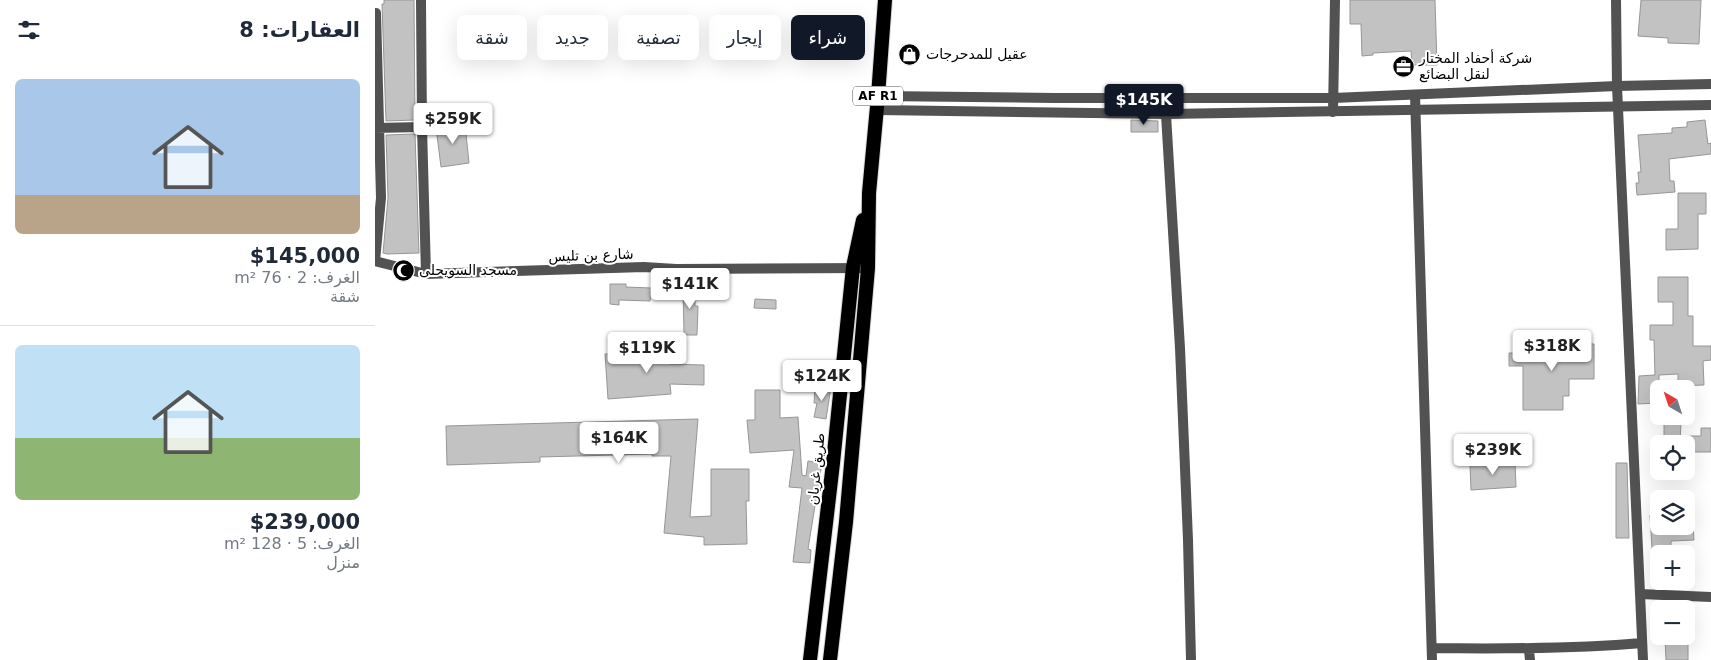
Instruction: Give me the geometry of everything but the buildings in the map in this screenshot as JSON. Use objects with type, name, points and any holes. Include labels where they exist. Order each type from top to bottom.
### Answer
[{"type":"highway","name":"طريق غريان","points":[[830,660],[846,522],[868,268],[869,193],[878,103],[885,0]]},
{"type":"highway","name":"طريق غريان","points":[[810,660],[853,268],[869,193]]},
{"type":"street","points":[[421,0],[426,274]]},
{"type":"street","points":[[1333,112],[1335,0]]},
{"type":"street","points":[[1616,0],[1617,86],[1643,660]]},
{"type":"street","points":[[375,262],[381,198],[377,128],[376,13]]},
{"type":"street","points":[[878,103],[1165,98],[1333,98],[1711,84]]},
{"type":"street","points":[[1415,95],[1432,660]]},
{"type":"street","points":[[1165,98],[1181,377],[1191,660]]},
{"type":"street","points":[[878,103],[1167,114],[1711,105]]},
{"type":"street","points":[[377,128],[422,126]]},
{"type":"street","name":"شارع بن تليس","points":[[375,262],[426,274],[644,267],[676,269],[868,268]]},
{"type":"street","points":[[1640,594],[1711,597]]},
{"type":"street","points":[[1432,648],[1529,655],[1642,643]]},
{"type":"place","name":"عقيل للمدحرجات","points":[[910,54]]},
{"type":"place","name":"شركة أحفاد المختار لنقل البضائع","points":[[1403,66]]},
{"type":"place","name":"مسجد السويحلى","points":[[403,270]]}]
